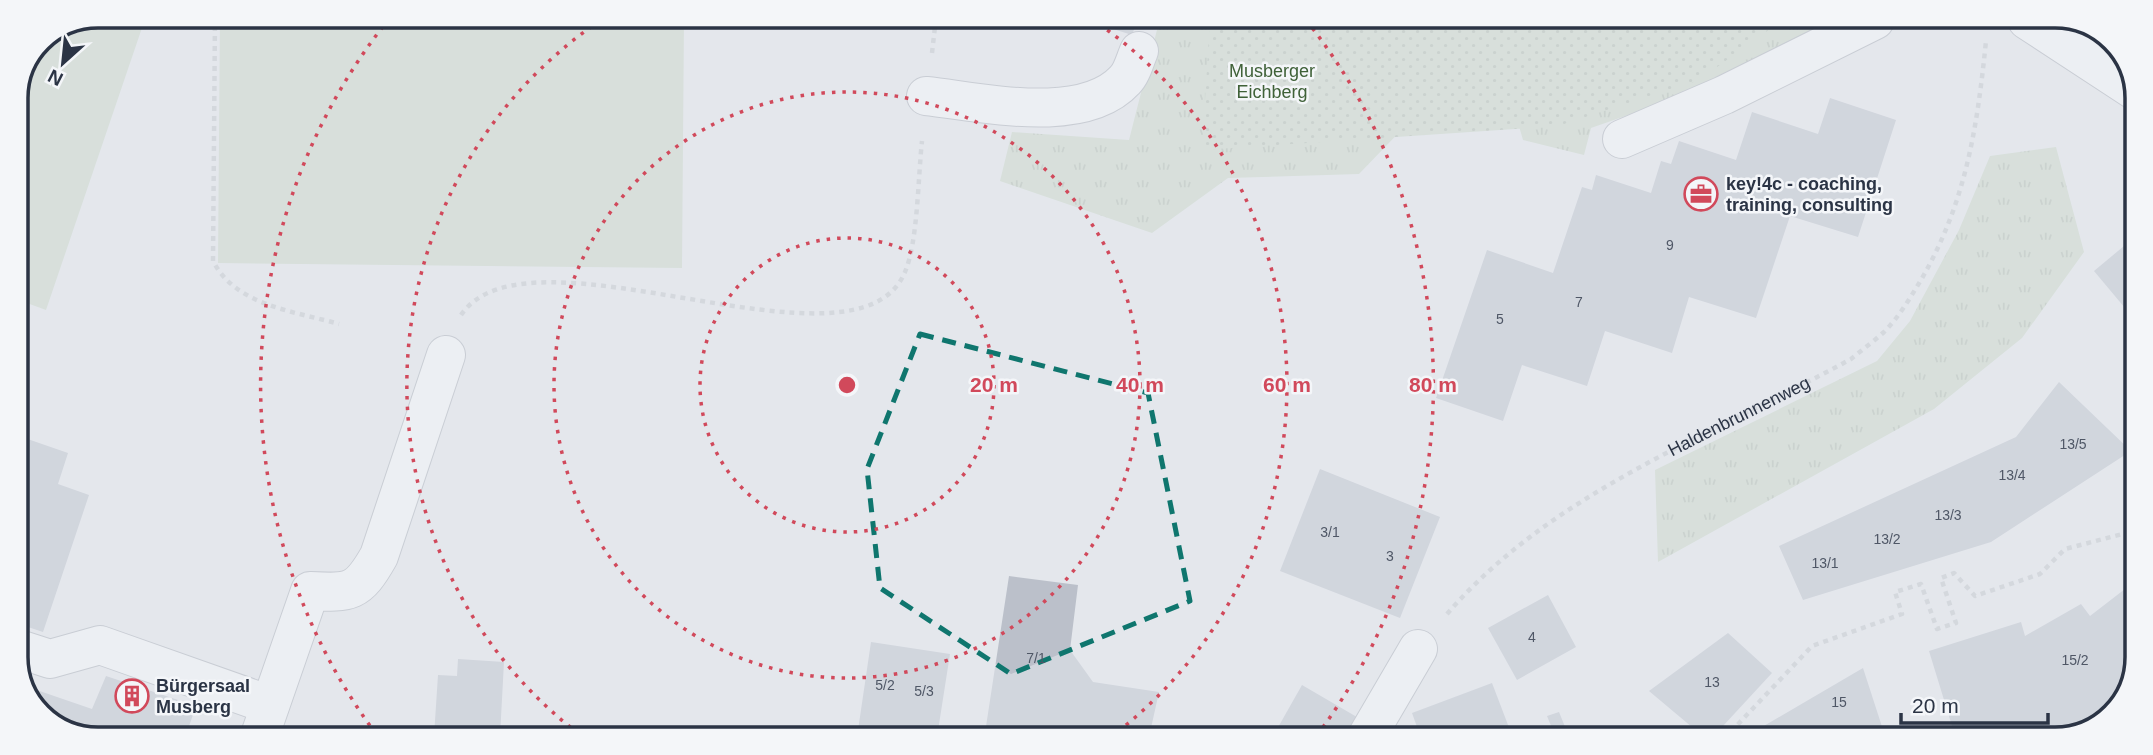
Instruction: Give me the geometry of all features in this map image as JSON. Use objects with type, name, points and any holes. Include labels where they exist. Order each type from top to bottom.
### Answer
[{"type":"street","points":[[1622,139],[1724,95],[1859,28]]},
{"type":"street","points":[[2039,28],[2124,83]]},
{"type":"street","points":[[926,96],[1059,107],[1088,104],[1111,93],[1128,78],[1139,51]]},
{"type":"street","points":[[28,652],[50,659],[100,645],[265,720],[310,590],[343,593],[365,581],[379,556],[446,355]]},
{"type":"street","points":[[1372,727],[1418,649]]},
{"type":"path","points":[[215,28],[213,261],[221,276],[245,296],[339,324]]},
{"type":"path","points":[[446,355],[457,321],[467,306],[486,293],[526,283],[587,286],[796,312],[838,314],[864,309],[886,296],[904,273],[911,240],[935,28]]},
{"type":"path","name":"Haldenbrunnenweg","points":[[1418,649],[1472,585],[1510,551],[1552,520],[1574,505],[1851,359],[1884,331],[1908,301],[1954,212],[1975,138],[1987,34]]},
{"type":"path","points":[[1735,727],[1812,646],[1902,614],[1895,592],[1921,584],[1937,629],[1956,623],[1941,578],[1954,573],[1975,596],[2040,574],[2065,550],[2125,533]]},
{"type":"highlighted area","points":[[920,334],[1148,393],[1190,601],[1011,674],[880,588],[867,469]]},
{"type":"green space","points":[[98,28],[142,28],[46,310],[28,303],[28,98],[33,71],[48,48],[71,33]]},
{"type":"green space","points":[[220,28],[684,28],[682,268],[218,263]]},
{"type":"green space","points":[[1157,28],[1829,28],[1711,86],[1591,128],[1584,155],[1523,140],[1510,95],[1438,92],[1359,174],[1228,178],[1152,233],[1000,181],[1012,132],[1129,140]]},
{"type":"green space","name":"Musberger Eichberg","points":[[1209,28],[1771,28],[1699,80],[1558,126],[1202,150]]},
{"type":"green space","points":[[2076,31],[2098,42],[2112,56]]},
{"type":"green space","points":[[2056,147],[2084,252],[2022,338],[1934,409],[1658,562],[1655,470],[1877,361],[1910,321],[1959,230],[1990,156]]},
{"type":"building","points":[[1110,28],[1134,28],[1132,35]]},
{"type":"building","points":[[1830,98],[1896,120],[1858,237],[1790,216],[1756,318],[1689,297],[1672,353],[1605,331],[1587,386],[1522,365],[1503,421],[1436,398],[1487,250],[1553,273],[1582,187],[1592,190],[1596,175],[1651,193],[1661,161],[1671,164],[1679,141],[1736,160],[1752,112],[1818,134]]},
{"type":"building","points":[[2125,245],[2125,308],[2094,271]]},
{"type":"building","points":[[2059,382],[2125,445],[2125,455],[1991,542],[1803,600],[1779,546],[2016,437]]},
{"type":"building","points":[[28,439],[68,453],[58,484],[89,495],[43,632],[28,627]]},
{"type":"building","points":[[1320,469],[1440,517],[1400,618],[1280,571]]},
{"type":"building","points":[[1009,576],[1078,585],[1070,650],[1093,682],[1159,692],[1151,727],[986,727]]},
{"type":"building","points":[[2125,589],[2124,666],[2118,688],[2105,707],[2086,720],[2069,726],[1952,727],[1929,651],[2021,622],[2025,636],[2081,604],[2090,616]]},
{"type":"building","points":[[1548,595],[1576,647],[1517,680],[1488,628]]},
{"type":"building","points":[[1728,633],[1772,673],[1722,727],[1692,727],[1649,691]]},
{"type":"building","points":[[871,642],[950,654],[939,727],[858,727]]},
{"type":"building","points":[[458,659],[504,662],[500,727],[435,727],[438,675],[457,676]]},
{"type":"building","points":[[1863,668],[1882,727],[1762,727]]},
{"type":"building","name":"Bürgersaal Musberg","points":[[106,676],[196,706],[189,727],[84,726],[55,713],[36,690],[92,709]]},
{"type":"building","points":[[1492,683],[1509,727],[1417,727],[1412,713]]},
{"type":"building","points":[[1302,685],[1362,720],[1358,727],[1278,727]]},
{"type":"building","points":[[1559,712],[1565,727],[1552,727],[1547,716]]},
{"type":"place","name":"key!4c - coaching, training, consulting","points":[[1701,194]]},
{"type":"place","name":"Bürgersaal Musberg","points":[[132,696]]}]
